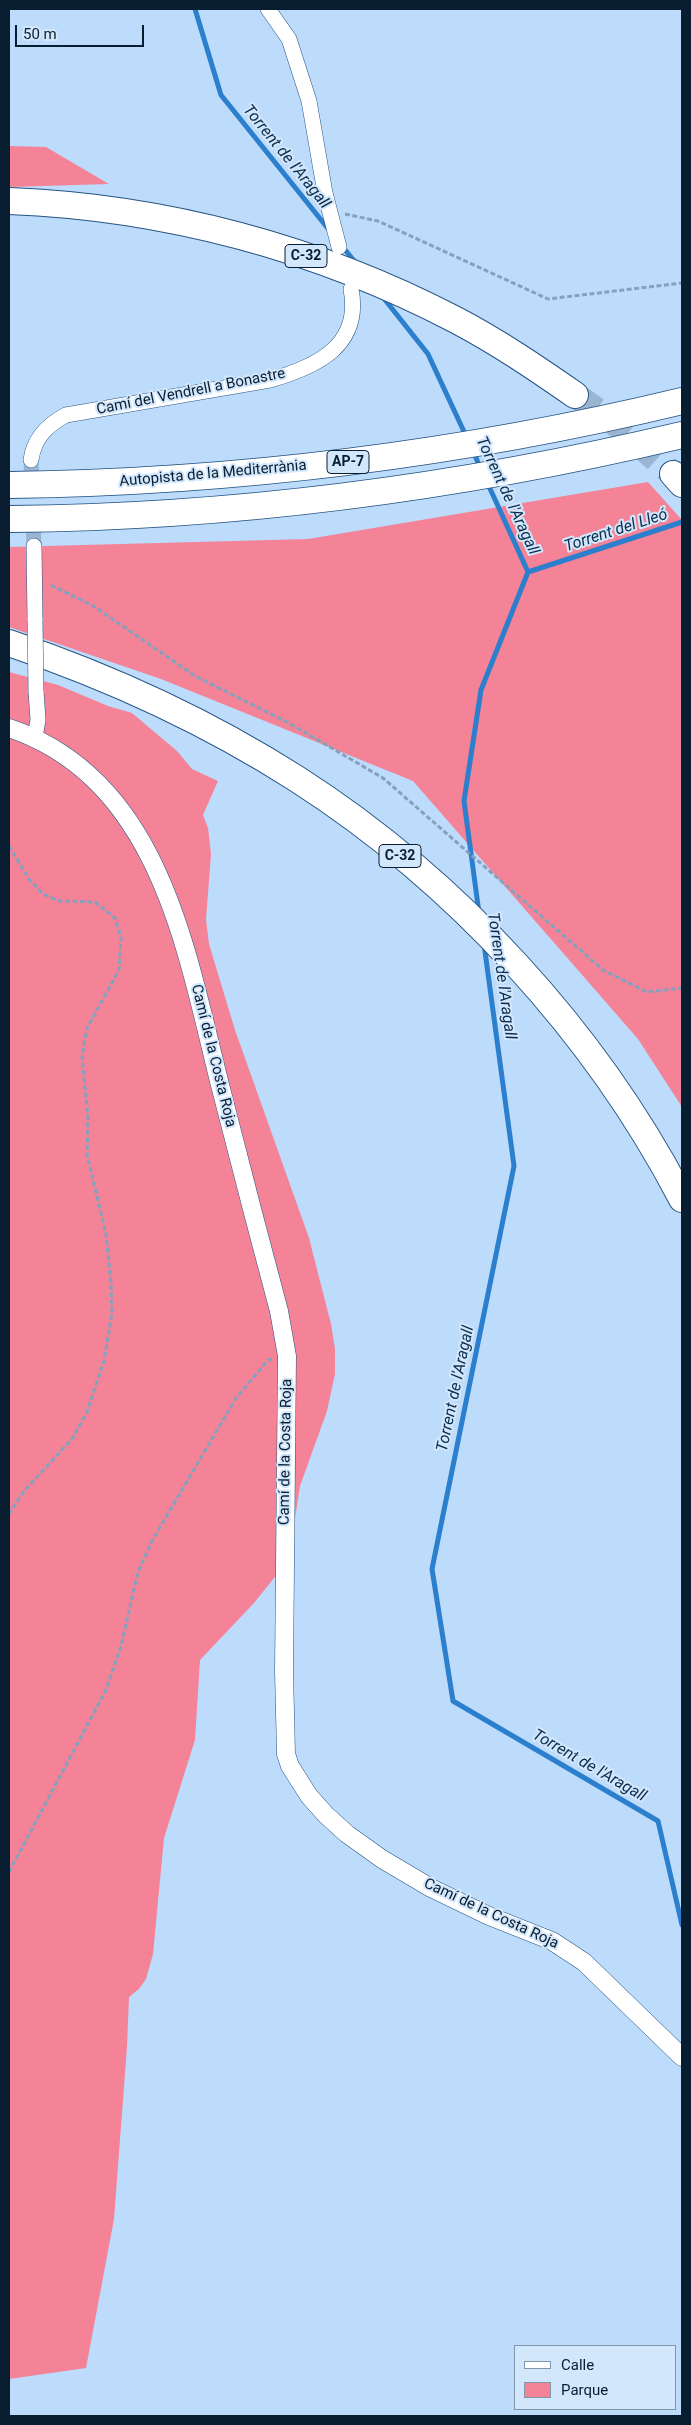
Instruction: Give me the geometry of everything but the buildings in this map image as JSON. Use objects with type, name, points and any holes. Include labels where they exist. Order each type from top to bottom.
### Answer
[{"type":"highway","name":"C-32","points":[[9,201],[86,206],[165,218],[215,229],[299,253],[378,282],[450,317],[531,365],[575,395]]},
{"type":"highway","name":"Autopista de la Mediterrània","points":[[9,485],[139,481],[324,465],[495,440],[682,401]]},
{"type":"highway","name":"AP-7","points":[[9,519],[135,516],[396,490],[566,461],[682,436]]},
{"type":"highway","name":"C-32","points":[[9,643],[123,686],[232,740],[298,780],[403,858],[467,916],[556,1012],[628,1110],[682,1199]]},
{"type":"street","points":[[268,9],[289,38],[303,83],[339,247]]},
{"type":"street","name":"Camí del Vendrell a Bonastre","points":[[31,460],[36,443],[44,430],[66,415],[270,380],[318,362],[331,352],[349,328],[353,314],[351,289]]},
{"type":"street","points":[[34,546],[38,720],[35,737]]},
{"type":"street","name":"Camí de la Costa Roja","points":[[9,728],[35,737],[56,750],[110,797],[128,820],[153,864],[175,914],[279,1311],[287,1356],[284,1672],[286,1754],[297,1780],[326,1815],[347,1834],[382,1859],[431,1888],[489,1916],[535,1933],[569,1951],[584,1962],[682,2056]]},
{"type":"path","points":[[330,211],[378,221],[548,299],[682,283]]},
{"type":"path","points":[[34,578],[63,590],[95,607],[195,676],[287,722],[384,778],[603,970],[647,992],[682,988]]},
{"type":"path","points":[[9,846],[29,879],[43,894],[59,901],[95,902],[115,918],[121,938],[118,970],[88,1028],[82,1056],[88,1119],[87,1155],[106,1234],[111,1283],[112,1314],[104,1361],[87,1412],[72,1439],[24,1491],[9,1514]]},
{"type":"path","points":[[9,1872],[106,1690],[121,1646],[138,1572],[152,1541],[236,1398],[268,1360],[287,1356]]},
{"type":"green space","points":[[9,146],[46,147],[109,184],[9,187]]},
{"type":"green space","points":[[648,482],[682,520],[682,1107],[638,1039],[413,781],[161,679],[9,627],[9,547],[308,539]]},
{"type":"green space","points":[[9,672],[58,685],[108,706],[132,713],[177,751],[192,769],[218,781],[203,815],[208,828],[211,854],[206,919],[209,944],[235,1030],[309,1238],[331,1324],[335,1349],[335,1374],[327,1411],[300,1486],[294,1525],[278,1573],[254,1603],[200,1660],[195,1740],[164,1838],[153,1954],[146,1979],[139,1989],[129,1997],[114,2219],[86,2368],[9,2379]]},
{"type":"waterway","name":"Torrent de l'Aragall","points":[[195,9],[221,95],[330,231]]},
{"type":"waterway","name":"Torrent de l'Aragall","points":[[342,246],[355,262]]},
{"type":"waterway","name":"Torrent de l'Aragall","points":[[382,296],[428,354],[466,436]]},
{"type":"waterway","name":"Torrent de l'Aragall","points":[[473,450],[480,468]]},
{"type":"waterway","name":"Torrent de l'Aragall","points":[[479,913],[464,801],[481,690],[528,572],[487,482]]},
{"type":"waterway","name":"Torrent del Lleó","points":[[528,572],[682,522]]},
{"type":"waterway","name":"Torrent de l'Aragall","points":[[484,944],[514,1166],[432,1569],[453,1701],[658,1821],[682,1925]]},
{"type":"tunnel","points":[[575,395],[616,424],[673,474]]},
{"type":"tunnel","points":[[31,460],[34,546]]}]
